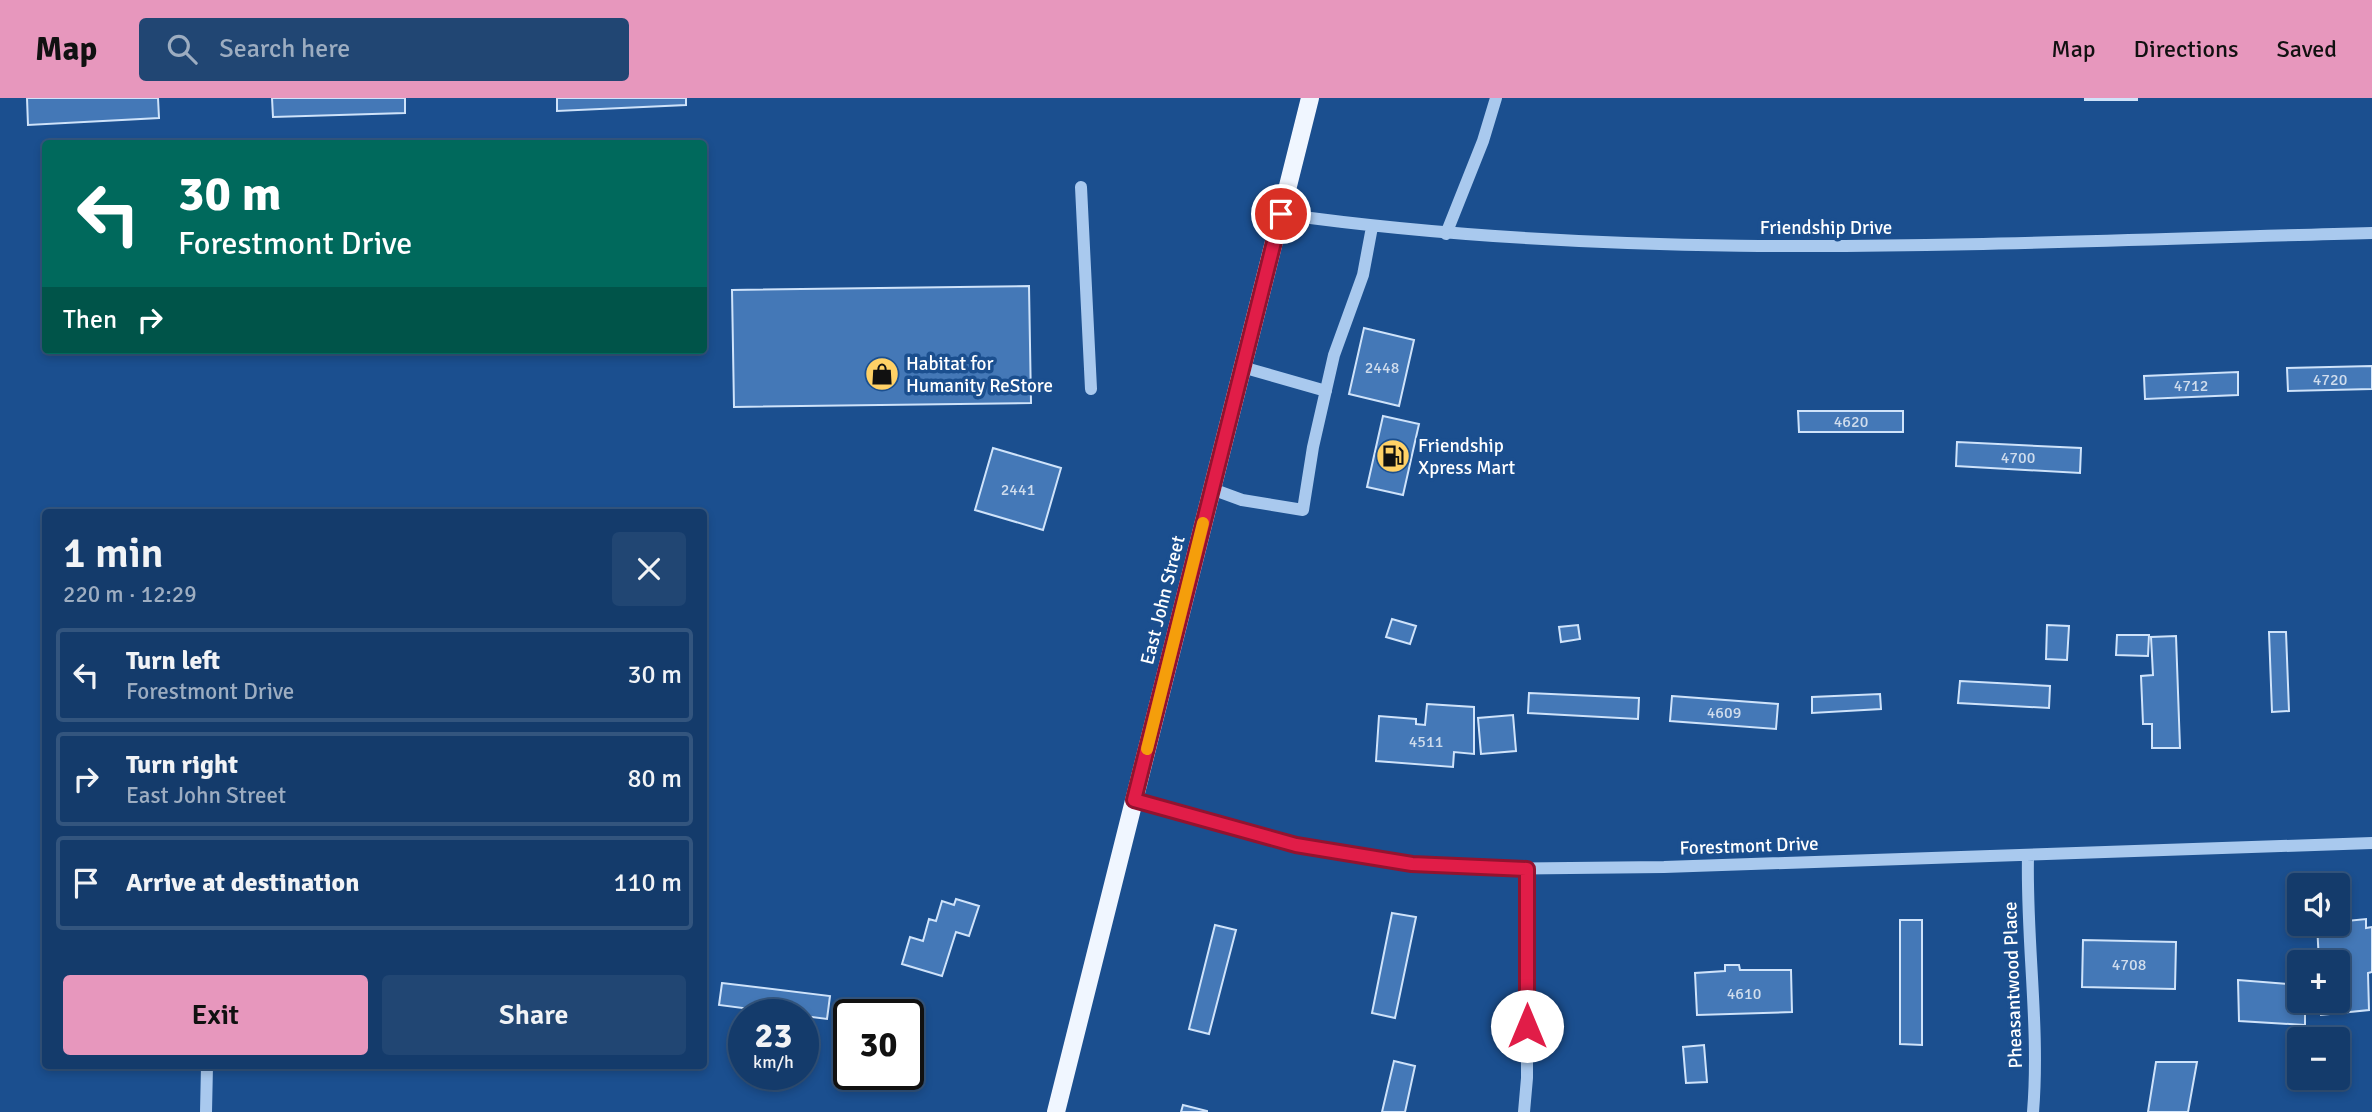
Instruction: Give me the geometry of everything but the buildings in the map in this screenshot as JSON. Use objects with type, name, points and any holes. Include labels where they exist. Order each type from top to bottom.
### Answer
[{"type":"main road","name":"East John Street","points":[[1056,1112],[1310,98]]},
{"type":"street","points":[[1446,234],[1483,141],[1496,98]]},
{"type":"street","points":[[1082,187],[1091,389]]},
{"type":"street","name":"Friendship Drive","points":[[1281,214],[1446,234],[1606,243],[1814,248],[2372,233]]},
{"type":"street","points":[[1212,489],[1242,500],[1303,510],[1334,355],[1363,275],[1373,227]]},
{"type":"street","points":[[1242,367],[1326,391]]},
{"type":"street","name":"Forestmont Drive","points":[[1134,800],[1296,845],[1412,864],[1527,869],[2028,856],[2372,843]]},
{"type":"street","name":"Pheasantwood Place","points":[[2028,856],[2027,899],[2035,1044],[2033,1112]]},
{"type":"street","points":[[1524,1112],[1527,1078],[1527,869]]},
{"type":"street","points":[[206,1112],[207,1069]]},
{"type":"slow traffic","points":[[1147,749],[1203,523]]},
{"type":"place","name":"Habitat for Humanity ReStore","points":[[882,374]]},
{"type":"place","name":"Friendship Xpress Mart","points":[[1393,456]]},
{"type":"route","points":[[1281,214],[1134,800],[1296,845],[1412,864],[1527,869],[1527,1026]]}]
